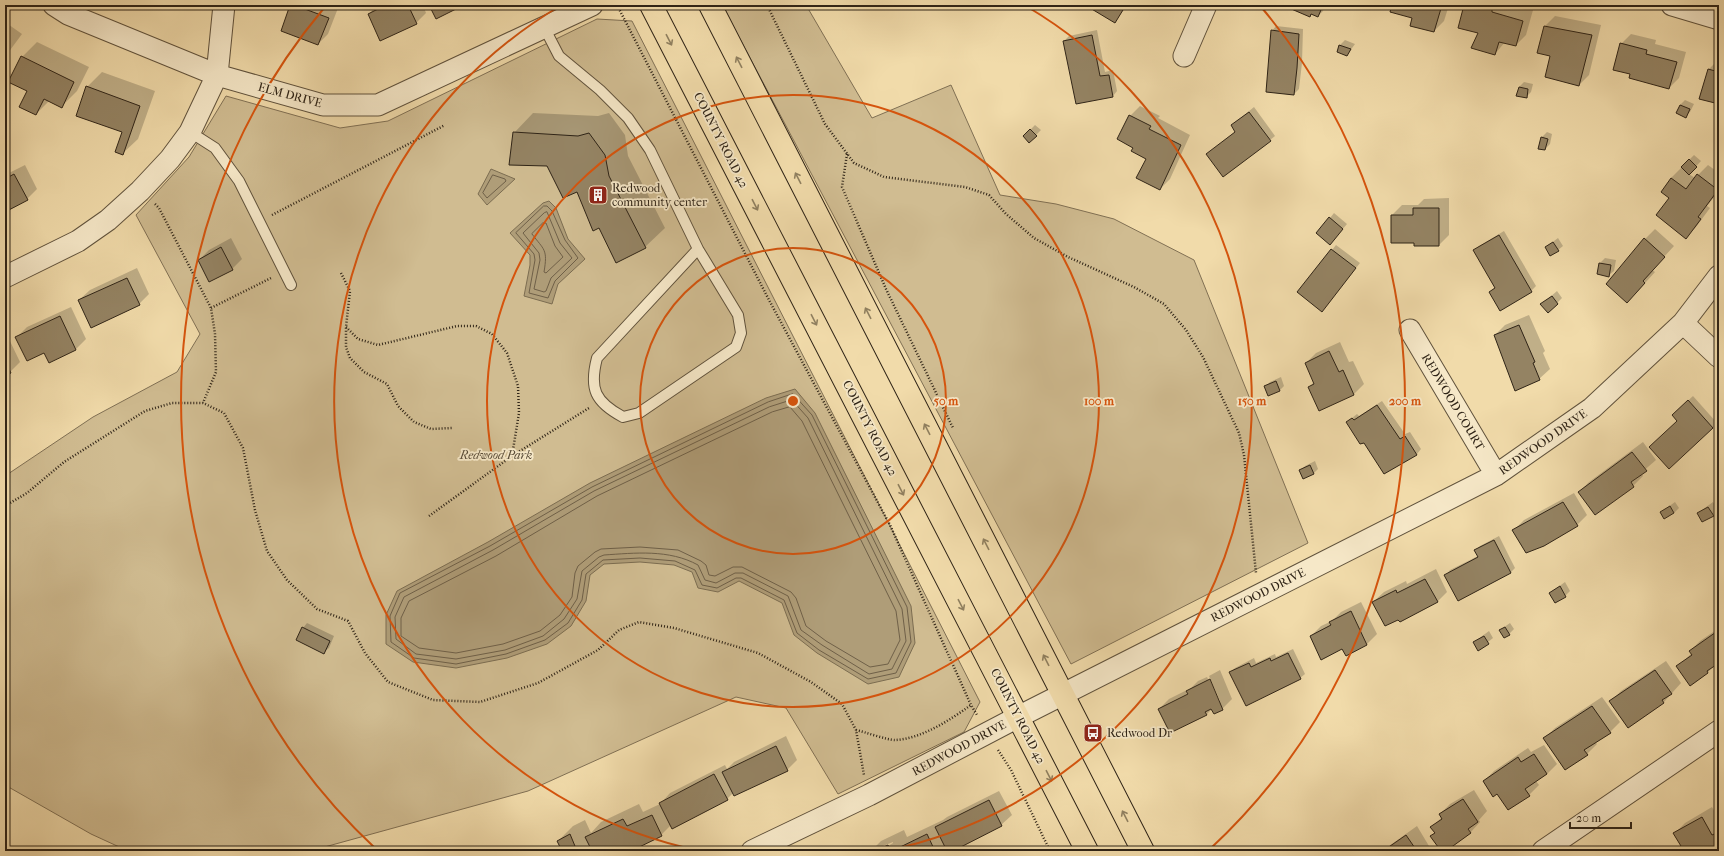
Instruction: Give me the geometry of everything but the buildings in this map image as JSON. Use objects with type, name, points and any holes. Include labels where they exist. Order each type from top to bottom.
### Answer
[{"type":"highway","name":"COUNTY ROAD 42","points":[[651,5],[1087,851]]},
{"type":"highway","points":[[710,5],[1143,851]]},
{"type":"street","name":"ELM DRIVE","points":[[54,5],[68,14],[217,75],[323,105],[378,105],[592,5]]},
{"type":"street","points":[[5,277],[78,240],[108,220],[140,191],[170,159],[190,132],[217,75],[224,5]]},
{"type":"street","points":[[1184,56],[1206,5]]},
{"type":"street","points":[[1672,5],[1719,19]]},
{"type":"street","name":"REDWOOD DRIVE","points":[[752,851],[869,795],[1018,717],[1496,474],[1592,408],[1683,323],[1719,276]]},
{"type":"street","points":[[1683,323],[1719,357]]},
{"type":"street","name":"REDWOOD COURT","points":[[1410,330],[1496,474]]},
{"type":"street","points":[[1543,851],[1718,735]]},
{"type":"lane","points":[[544,27],[559,56],[606,95],[628,118],[650,150],[698,249],[738,315],[741,333],[736,347],[639,414],[623,417],[607,409],[594,391],[593,372],[597,358],[698,249]]},
{"type":"lane","points":[[190,132],[215,148],[239,181],[291,285]]},
{"type":"path","points":[[617,5],[765,293],[890,524],[972,706],[1011,770],[1050,851]]},
{"type":"path","points":[[767,5],[824,124],[854,163],[884,177],[965,187],[989,195],[1006,214],[1034,238],[1068,257],[1134,287],[1164,304],[1182,325],[1203,357],[1239,433],[1244,455],[1257,576]]},
{"type":"path","points":[[260,222],[445,125]]},
{"type":"path","points":[[140,191],[159,208],[211,308],[215,334],[216,372],[203,403]]},
{"type":"path","points":[[211,308],[284,271]]},
{"type":"path","points":[[341,272],[350,291],[346,327],[346,348],[350,358],[364,372],[387,384],[398,406],[414,422],[431,429],[452,428]]},
{"type":"path","points":[[346,327],[358,339],[378,345],[457,326],[476,326],[492,334],[507,353],[518,386],[519,413],[512,456]]},
{"type":"path","points":[[429,516],[512,456],[601,400]]},
{"type":"path","points":[[5,506],[27,493],[64,462],[145,411],[172,403],[203,403],[224,413],[243,448],[255,510],[267,550],[287,580],[317,609],[348,622],[365,653],[388,682],[433,700],[480,702],[538,683],[598,650],[619,630],[639,622],[674,628],[758,653],[812,682],[842,704],[856,730],[862,769],[869,795]]},
{"type":"path","points":[[856,730],[894,740],[911,737],[941,725],[972,706]]},
{"type":"green space","points":[[722,5],[806,5],[872,118],[951,85],[1000,195],[1056,204],[1114,219],[1194,260],[1308,543],[1071,664]]},
{"type":"green space","name":"Redwood Park","points":[[597,19],[632,21],[980,702],[964,732],[838,794],[786,708],[736,697],[528,791],[310,851],[128,851],[91,834],[5,785],[5,476],[93,417],[177,372],[200,334],[136,215],[189,157],[226,96],[340,128],[388,121]]},
{"type":"water","points":[[491,169],[515,179],[487,205],[478,194]]},
{"type":"water","points":[[549,201],[556,208],[568,239],[585,259],[558,284],[552,304],[524,296],[530,265],[530,255],[510,233],[543,203]]},
{"type":"water","points":[[795,389],[815,413],[911,606],[915,643],[899,677],[868,684],[817,653],[794,635],[782,603],[739,581],[718,592],[698,588],[692,572],[674,565],[640,562],[604,564],[590,575],[586,601],[571,626],[547,644],[507,658],[456,668],[413,662],[386,644],[386,615],[397,591],[488,542],[590,483],[766,398]]},
{"type":"place","name":"Redwood community center","points":[[598,195]]},
{"type":"place","name":"Redwood Dr","points":[[1093,733]]}]
